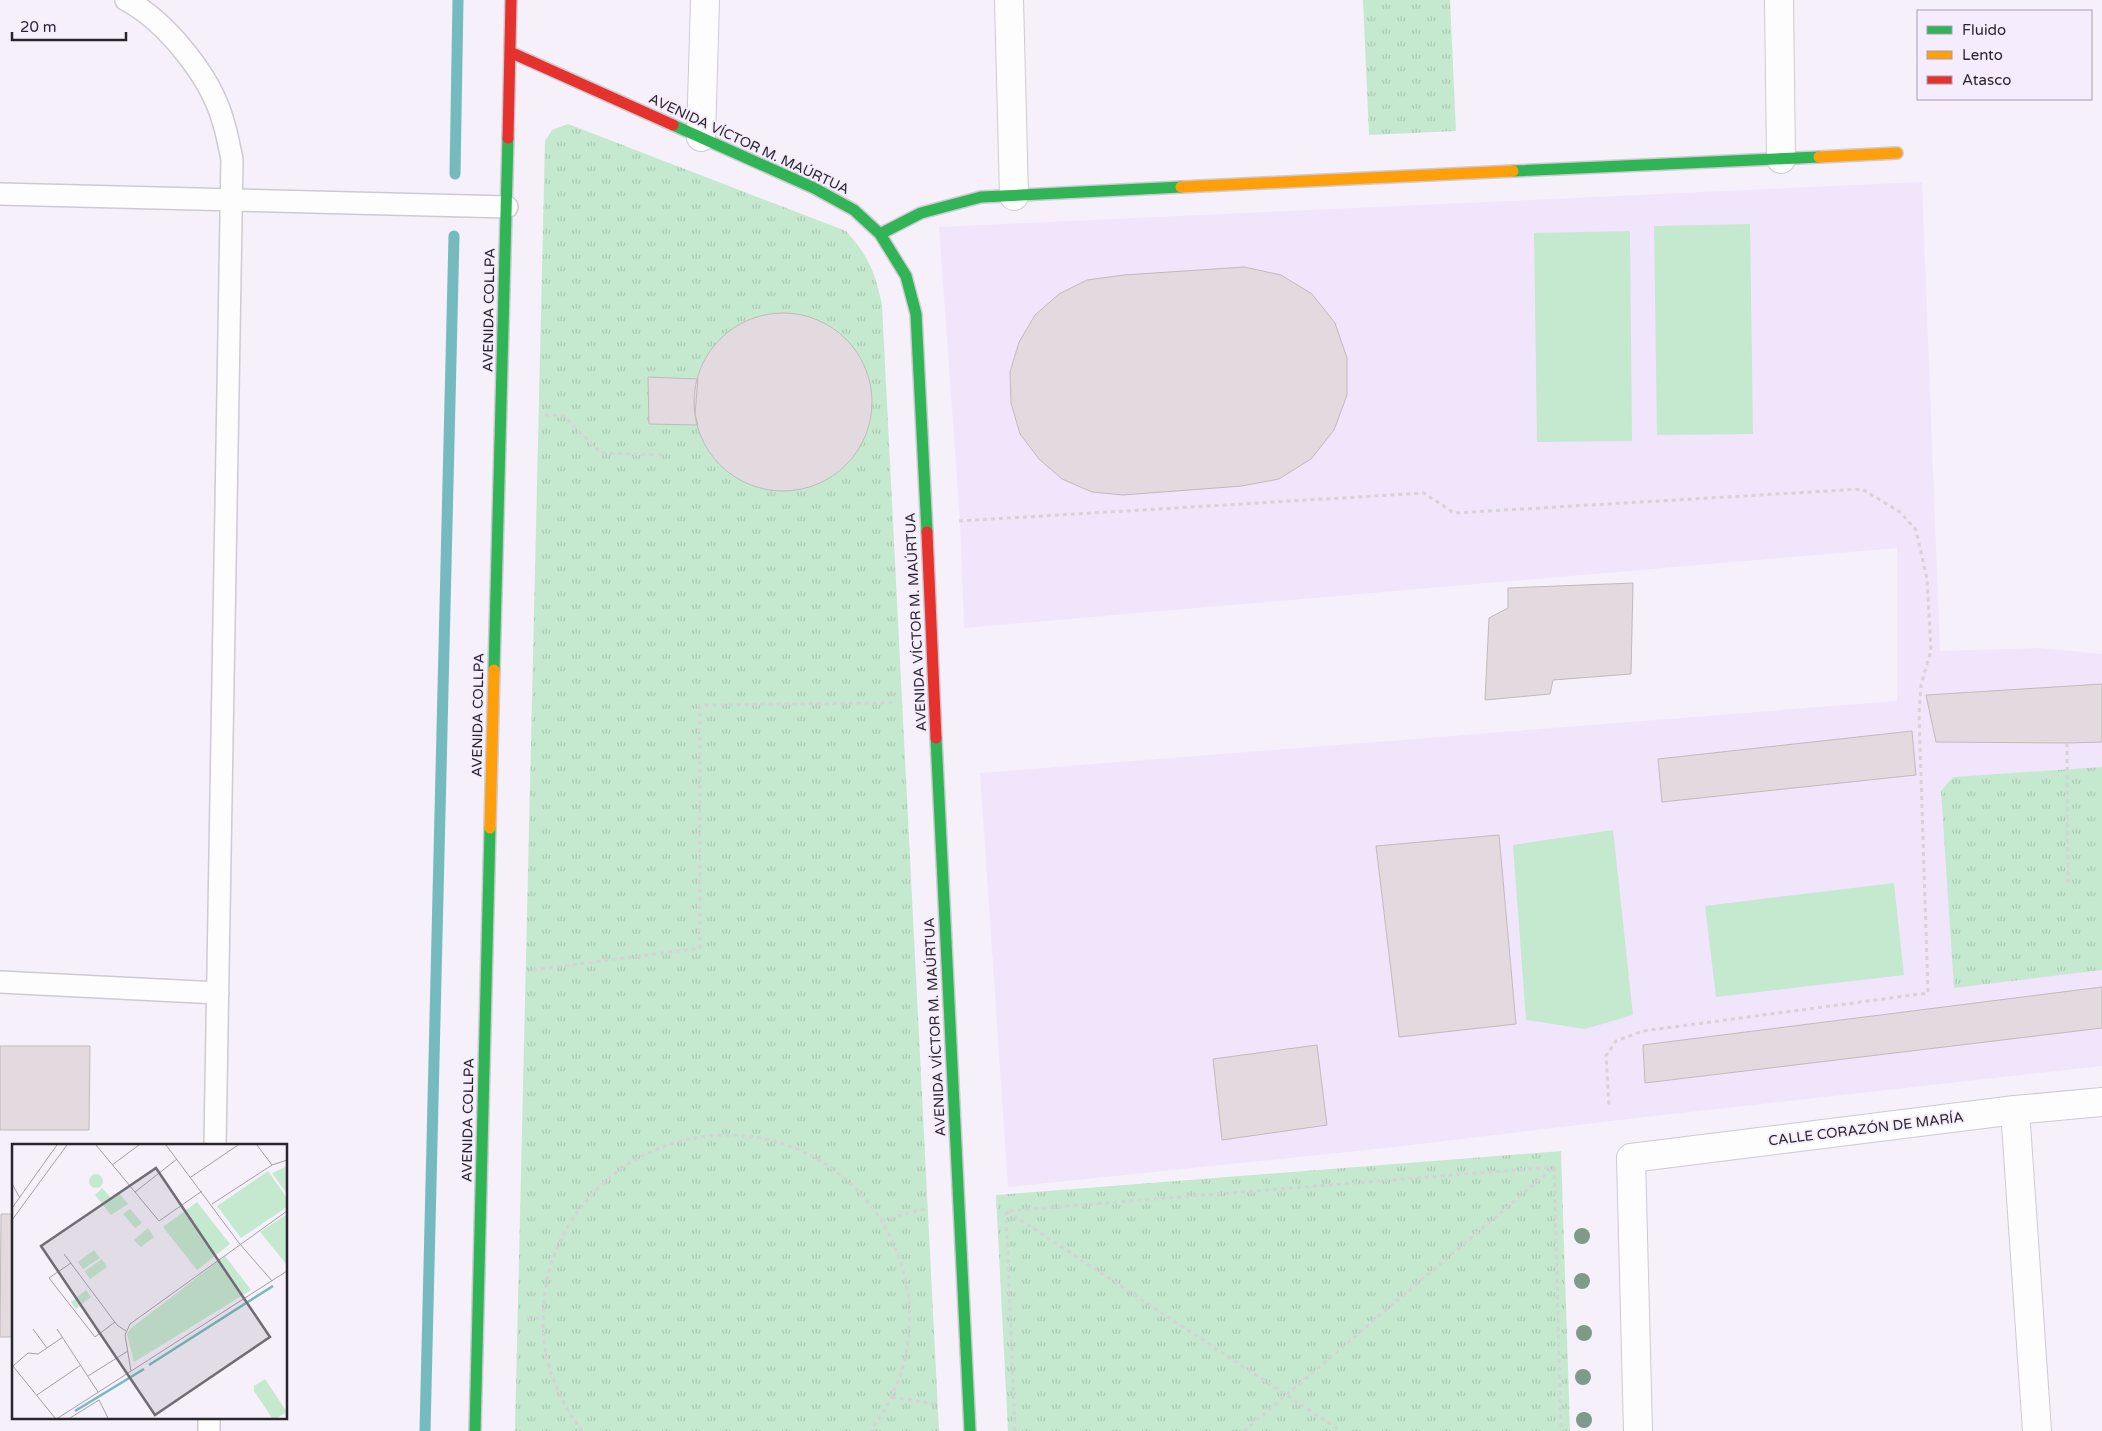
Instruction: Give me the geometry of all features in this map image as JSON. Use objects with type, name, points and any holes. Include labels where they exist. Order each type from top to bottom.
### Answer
[{"type":"street","name":"AVENIDA COLLPA","points":[[475,1431],[511,0]]},
{"type":"street","points":[[701,137],[706,0]]},
{"type":"street","points":[[1009,0],[1014,196]]},
{"type":"street","points":[[1779,0],[1781,159]]},
{"type":"street","name":"AVENIDA VÍCTOR M. MAÚRTUA","points":[[510,52],[814,188],[854,210],[880,234],[906,276],[916,314],[970,1431]]},
{"type":"street","points":[[880,234],[921,213],[981,197],[1897,153]]},
{"type":"street","name":"CALLE CORAZÓN DE MARÍA","points":[[1638,1431],[1631,1158],[2015,1110],[2102,1102]]},
{"type":"street","points":[[2015,1110],[2038,1431]]},
{"type":"lane","points":[[126,0],[170,34],[204,78],[223,119],[232,159],[215,1144]]},
{"type":"lane","points":[[0,194],[507,207]]},
{"type":"lane","points":[[0,982],[218,993]]},
{"type":"lane","points":[[209,1418],[209,1431]]},
{"type":"path","points":[[545,415],[564,416],[601,453],[666,455]]},
{"type":"path","points":[[926,524],[1424,493],[1454,513],[1862,488],[1900,512],[1916,530],[1927,579],[1931,650],[1921,685],[1919,714],[1928,993],[1643,1031],[1634,1034],[1616,1041],[1606,1056],[1608,1105]]},
{"type":"path","points":[[533,970],[700,948],[700,704],[892,703]]},
{"type":"path","points":[[2067,743],[2068,887]]},
{"type":"path","points":[[582,1431],[569,1414],[554,1384],[545,1352],[543,1318],[546,1284],[556,1252],[571,1221],[591,1194],[616,1172],[645,1154],[676,1141],[710,1135],[743,1135],[777,1141],[808,1153],[837,1170],[862,1193],[882,1220],[896,1247],[906,1277],[910,1307],[908,1346],[903,1368],[892,1397],[870,1431]]},
{"type":"path","points":[[1006,1211],[1554,1168]]},
{"type":"path","points":[[1244,1431],[1554,1168]]},
{"type":"path","points":[[1554,1168],[1561,1431]]},
{"type":"path","points":[[882,1220],[925,1209]]},
{"type":"path","points":[[1006,1211],[1341,1431]]},
{"type":"path","points":[[1006,1211],[1015,1431]]},
{"type":"path","points":[[527,1318],[543,1318]]},
{"type":"path","points":[[892,1397],[938,1404]]},
{"type":"shaded area","points":[[1922,182],[1940,651],[2039,648],[2102,654],[2102,1066],[1386,1148],[1008,1187],[980,773],[1897,701],[1897,548],[964,628],[960,521],[939,227]]},
{"type":"green space","points":[[1363,0],[1450,0],[1456,131],[1369,135]]},
{"type":"green space","points":[[568,124],[846,231],[866,257],[877,283],[882,305],[939,1431],[515,1431],[545,141],[552,130]]},
{"type":"green space","points":[[1750,224],[1753,434],[1657,435],[1654,226]]},
{"type":"green space","points":[[1630,231],[1632,441],[1537,442],[1534,233]]},
{"type":"green space","points":[[2102,767],[2102,970],[1954,988],[1941,791],[1953,777]]},
{"type":"green space","points":[[1613,830],[1633,1015],[1585,1029],[1526,1020],[1513,845]]},
{"type":"green space","points":[[1894,883],[1904,975],[1716,997],[1705,906]]},
{"type":"green space","points":[[1561,1151],[1570,1431],[1008,1431],[996,1195]]},
{"type":"building","points":[[1244,267],[1281,275],[1312,294],[1335,323],[1347,358],[1347,395],[1334,430],[1311,459],[1279,479],[1242,486],[1123,495],[1092,492],[1062,479],[1039,459],[1020,434],[1011,403],[1010,372],[1019,342],[1035,315],[1059,294],[1087,280],[1124,275]]},
{"type":"building","points":[[783,313],[817,320],[832,328],[846,339],[857,353],[865,368],[872,402],[865,436],[857,451],[846,465],[832,476],[817,484],[783,491],[749,484],[734,476],[720,465],[709,451],[701,436],[694,402],[701,368],[709,353],[720,339],[734,328],[749,320]]},
{"type":"building","points":[[648,377],[698,379],[695,414],[698,425],[649,424]]},
{"type":"building","points":[[1633,583],[1631,674],[1553,680],[1550,694],[1485,700],[1489,618],[1508,608],[1508,588]]},
{"type":"building","points":[[2102,684],[2102,742],[1936,742],[1926,695]]},
{"type":"building","points":[[1912,731],[1916,775],[1662,802],[1658,759]]},
{"type":"building","points":[[1499,835],[1516,1024],[1399,1037],[1376,846]]},
{"type":"building","points":[[2102,987],[2102,1028],[1645,1083],[1643,1045]]},
{"type":"building","points":[[1317,1045],[1327,1125],[1222,1140],[1213,1059]]},
{"type":"building","points":[[0,1046],[90,1046],[89,1130],[0,1130]]},
{"type":"building","points":[[1,1214],[12,1214],[12,1337],[0,1337]]},
{"type":"waterway","points":[[455,174],[458,0]]},
{"type":"waterway","points":[[425,1431],[454,236]]},
{"type":"traffic: fast","points":[[673,125],[814,188],[854,210],[880,234],[906,276],[916,314],[927,532]]},
{"type":"traffic: fast","points":[[494,670],[508,138]]},
{"type":"traffic: fast","points":[[1513,171],[1819,157]]},
{"type":"traffic: fast","points":[[880,234],[921,213],[981,197],[1181,187]]},
{"type":"traffic: fast","points":[[936,738],[970,1431]]},
{"type":"traffic: fast","points":[[475,1431],[490,828]]},
{"type":"traffic: slow","points":[[1819,157],[1897,153]]},
{"type":"traffic: slow","points":[[1181,187],[1513,171]]},
{"type":"traffic: slow","points":[[490,828],[494,670]]},
{"type":"traffic: jam","points":[[508,138],[511,0]]},
{"type":"traffic: jam","points":[[510,52],[673,125]]},
{"type":"traffic: jam","points":[[927,532],[936,738]]}]
